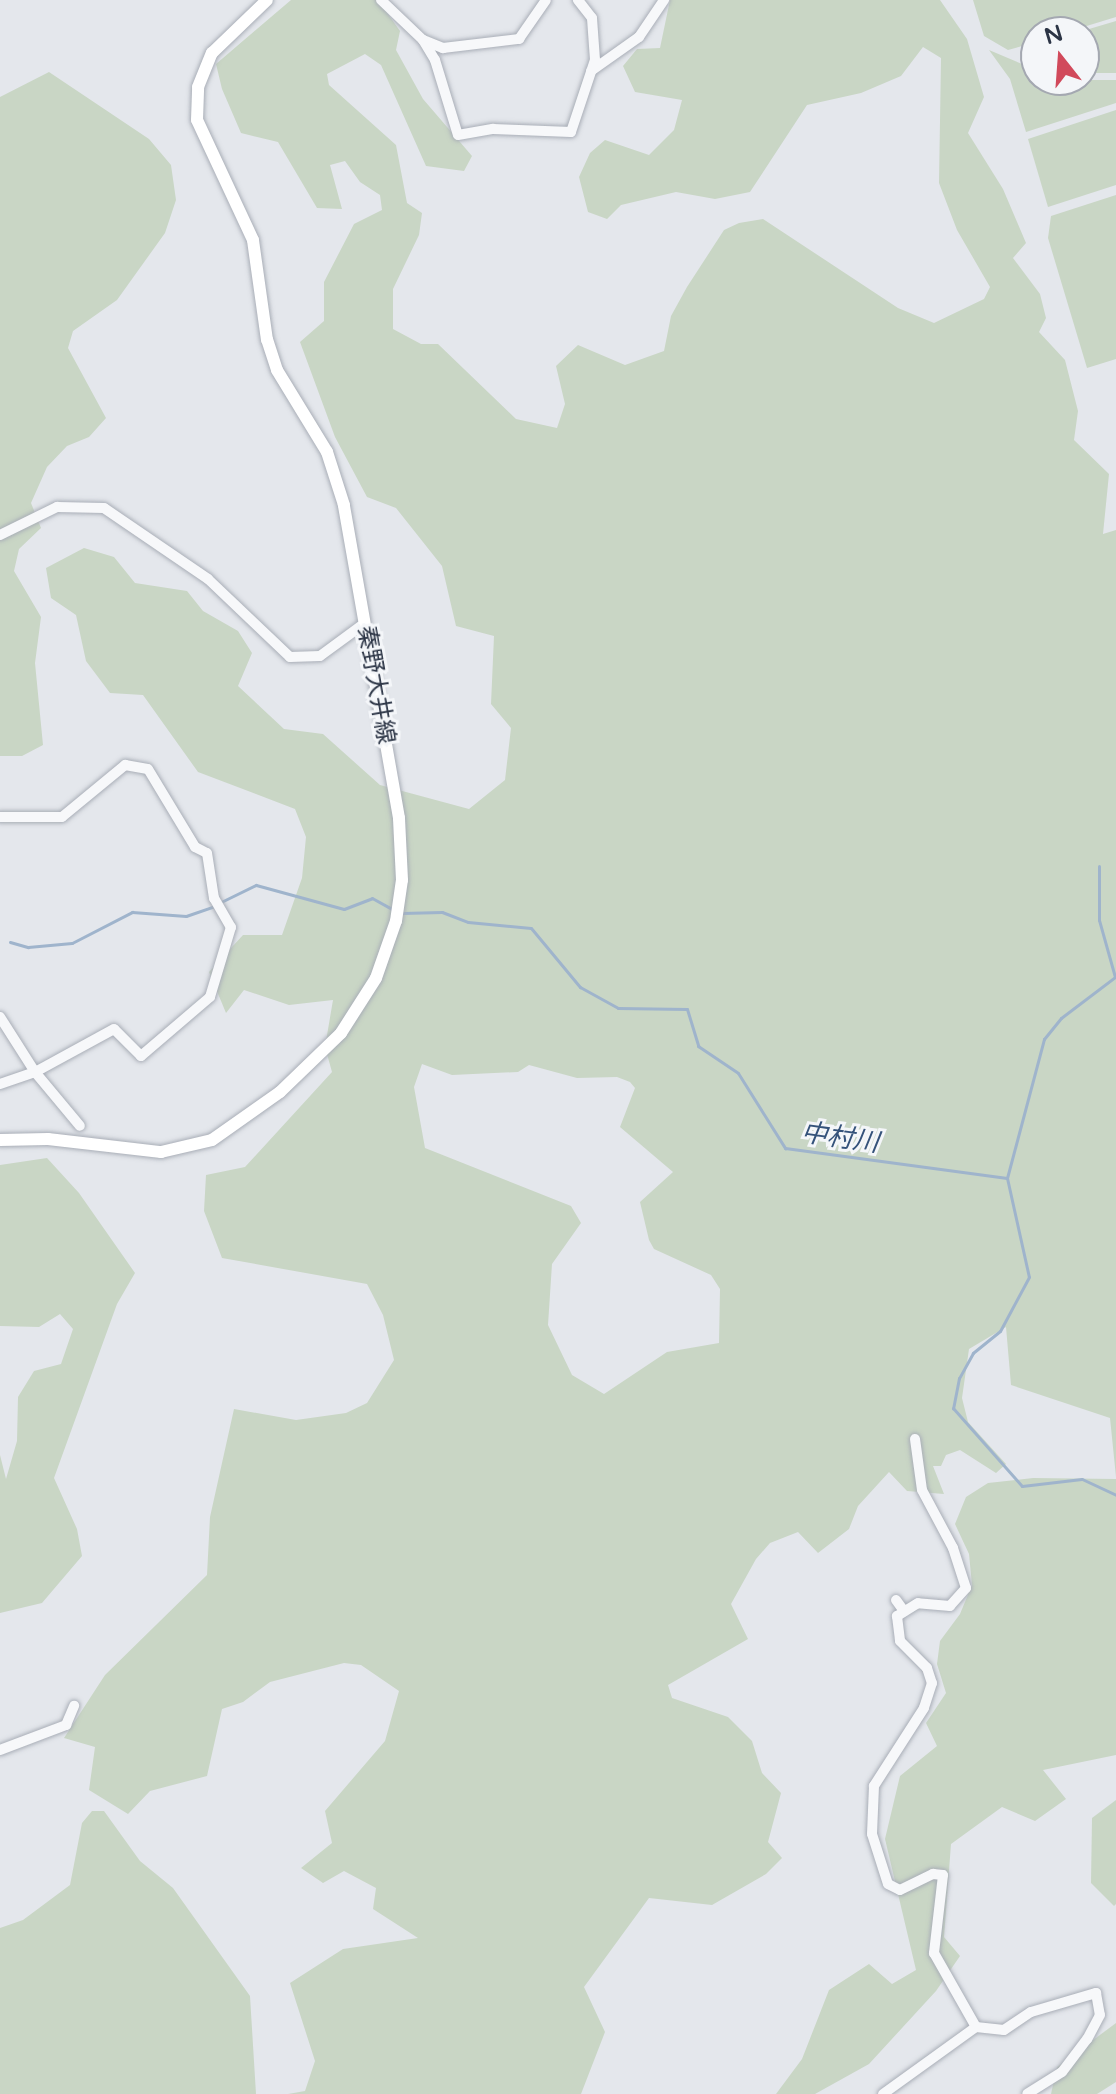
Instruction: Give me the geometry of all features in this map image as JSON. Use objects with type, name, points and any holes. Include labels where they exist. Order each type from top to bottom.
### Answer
[{"type":"main road","name":"秦野大井線","points":[[0,1140],[48,1139],[161,1152],[212,1140],[318,1058],[355,1012],[383,964],[400,898],[401,840],[394,785],[335,470],[277,370],[267,340],[253,240],[197,120],[198,87],[212,53],[267,0]]},
{"type":"street","points":[[381,0],[423,40],[435,60],[458,135],[493,129],[571,132],[591,71],[593,24],[578,0]]},
{"type":"street","points":[[423,40],[443,48],[488,39],[513,41],[523,35],[546,0]]},
{"type":"street","points":[[591,71],[639,37],[664,0]]},
{"type":"street","points":[[0,535],[57,507],[104,508],[208,579],[290,657],[320,656],[365,623]]},
{"type":"street","points":[[0,817],[62,817],[125,765],[148,769],[195,847],[207,853],[218,904],[231,927],[210,997],[141,1056],[114,1029],[35,1072],[0,1084]]},
{"type":"street","points":[[0,1017],[35,1072],[80,1126]]},
{"type":"street","points":[[915,1439],[922,1490],[967,1581],[964,1593],[950,1606],[918,1603],[897,1616],[895,1631],[927,1668],[932,1683],[924,1708],[874,1786],[872,1834],[888,1884],[900,1890],[933,1874],[943,1875],[934,1953],[976,2027]]},
{"type":"street","points":[[896,1600],[904,1611]]},
{"type":"street","points":[[0,1750],[66,1725],[74,1706]]},
{"type":"street","points":[[883,2094],[976,2027],[1004,2030],[1031,2012],[1096,1993],[1100,2015],[1087,2039],[1062,2072],[1027,2094]]},
{"type":"green space","points":[[291,0],[378,0],[400,31],[396,50],[423,99],[472,156],[464,171],[426,166],[381,65],[365,54],[327,74],[329,85],[396,145],[407,203],[422,213],[419,235],[393,289],[393,329],[421,344],[438,344],[516,419],[557,428],[565,404],[556,366],[578,345],[625,365],[664,351],[671,316],[687,287],[724,230],[739,223],[763,219],[898,308],[934,323],[984,299],[990,287],[957,230],[939,183],[941,58],[923,47],[901,76],[861,93],[807,105],[750,192],[715,199],[676,192],[621,205],[607,219],[588,212],[579,177],[590,153],[605,140],[649,155],[674,130],[682,100],[635,92],[623,66],[637,49],[660,48],[670,0],[940,0],[967,39],[984,97],[968,133],[1003,189],[1026,243],[1013,258],[1040,294],[1046,318],[1039,332],[1065,360],[1078,411],[1074,440],[1109,474],[1103,534],[1116,530],[1116,1477],[1110,1418],[1011,1385],[1006,1327],[969,1349],[962,1398],[968,1422],[1006,1464],[996,1473],[960,1450],[946,1455],[941,1466],[933,1466],[944,1494],[907,1491],[889,1472],[858,1506],[849,1529],[818,1553],[798,1532],[770,1543],[756,1559],[731,1604],[748,1639],[668,1685],[672,1698],[728,1717],[752,1741],[762,1773],[781,1793],[768,1842],[782,1858],[766,1874],[712,1905],[649,1898],[584,1987],[605,2032],[581,2094],[288,2094],[305,2091],[315,2061],[290,1983],[343,1949],[418,1938],[373,1909],[376,1888],[344,1871],[323,1883],[301,1868],[332,1843],[325,1811],[385,1741],[399,1691],[361,1665],[344,1663],[270,1682],[243,1702],[222,1709],[207,1776],[150,1791],[128,1814],[89,1790],[95,1747],[64,1738],[105,1675],[207,1575],[210,1517],[234,1409],[296,1420],[346,1413],[367,1403],[394,1360],[383,1315],[367,1284],[222,1258],[204,1211],[206,1175],[245,1167],[332,1072],[325,1047],[333,1000],[289,1005],[244,990],[226,1013],[209,972],[243,935],[282,935],[302,878],[306,837],[295,809],[198,772],[143,695],[110,693],[86,661],[76,615],[51,598],[46,568],[84,548],[114,557],[135,583],[187,591],[203,611],[238,631],[252,653],[238,686],[284,729],[323,734],[380,785],[469,809],[505,780],[511,728],[491,704],[494,636],[456,626],[442,566],[396,508],[367,497],[335,437],[300,342],[324,321],[324,282],[354,224],[382,210],[380,195],[360,182],[345,161],[330,165],[342,209],[317,208],[278,142],[241,133],[222,89],[216,64]],"holes":[[[422,1064],[452,1075],[518,1072],[529,1065],[577,1078],[617,1077],[630,1082],[635,1088],[620,1127],[673,1172],[640,1202],[649,1240],[654,1249],[711,1275],[720,1289],[719,1343],[667,1352],[604,1394],[572,1375],[548,1325],[552,1264],[581,1223],[571,1206],[425,1148],[414,1087]]]},
{"type":"green space","points":[[973,0],[1116,0],[1116,17],[1100,22],[1100,16],[1020,16],[1020,47],[1008,50],[984,36]]},
{"type":"green space","points":[[1116,21],[1116,73],[1100,73],[1100,26]]},
{"type":"green space","points":[[989,50],[1020,63],[1020,96],[1100,96],[1100,80],[1116,80],[1116,103],[1026,132],[1010,79]]},
{"type":"green space","points":[[49,72],[149,139],[171,165],[176,200],[165,233],[117,300],[73,331],[68,348],[106,418],[89,437],[67,446],[47,467],[31,503],[41,528],[19,549],[14,571],[41,617],[35,663],[43,745],[22,756],[0,756],[0,97]]},
{"type":"green space","points":[[1116,110],[1116,185],[1048,207],[1028,139]]},
{"type":"green space","points":[[1116,195],[1116,359],[1087,368],[1048,238],[1051,216]]},
{"type":"green space","points":[[47,1158],[79,1193],[135,1273],[117,1304],[54,1478],[77,1529],[82,1556],[42,1603],[0,1613],[0,1455],[6,1479],[17,1441],[18,1397],[34,1371],[61,1364],[73,1329],[60,1314],[39,1327],[0,1326],[0,1165]]},
{"type":"green space","points":[[1033,1478],[1116,1479],[1116,1755],[1043,1770],[1066,1799],[1035,1821],[1002,1807],[951,1844],[944,1937],[960,1956],[936,1991],[869,2064],[815,2094],[776,2094],[802,2059],[829,1990],[869,1964],[892,1984],[916,1970],[885,1839],[900,1776],[937,1746],[926,1723],[946,1693],[937,1664],[940,1641],[960,1614],[972,1585],[969,1554],[955,1524],[966,1497],[988,1483]]},
{"type":"green space","points":[[1116,1800],[1114,1906],[1091,1883],[1092,1818]]},
{"type":"green space","points":[[92,1811],[104,1811],[140,1861],[173,1888],[250,1996],[256,2094],[0,2094],[0,1928],[23,1920],[70,1885],[82,1823]]},
{"type":"green space","points":[[1116,2023],[1116,2082],[1097,2094],[1051,2094],[1057,2067]]},
{"type":"waterway","points":[[1007,1178],[1044,1039],[1061,1018],[1115,977],[1099,920],[1099,866]]},
{"type":"waterway","name":"中村川","points":[[221,902],[256,885],[344,909],[372,898],[392,909]]},
{"type":"waterway","name":"中村川","points":[[10,942],[28,947],[72,943],[132,912],[186,916],[215,906]]},
{"type":"waterway","name":"中村川","points":[[402,913],[442,912],[468,922],[531,928],[580,987],[618,1008],[687,1009],[698,1046],[738,1073],[785,1148],[1007,1178]]},
{"type":"waterway","name":"中村川","points":[[1007,1178],[1029,1277],[1000,1331],[973,1353],[959,1378],[953,1408],[1022,1486],[1082,1479],[1116,1495]]}]
